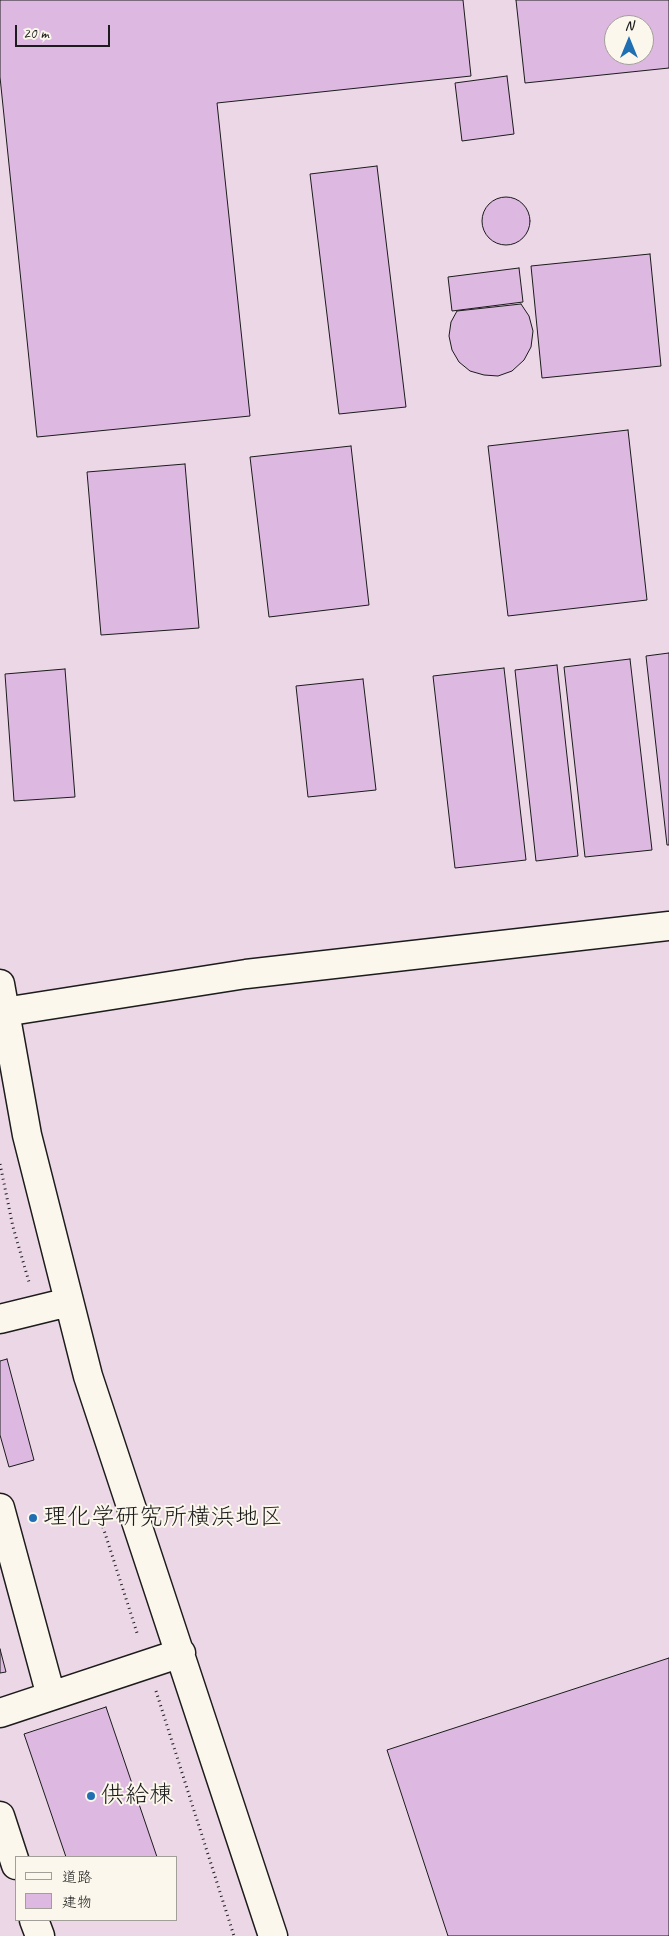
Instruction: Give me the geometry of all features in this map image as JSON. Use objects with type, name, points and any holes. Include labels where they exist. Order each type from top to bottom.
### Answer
[{"type":"street","points":[[4,1012],[246,974],[669,926]]},
{"type":"street","points":[[0,984],[27,1135],[88,1376],[273,1936]]},
{"type":"street","points":[[0,1319],[69,1302]]},
{"type":"street","points":[[0,1508],[51,1696]]},
{"type":"street","points":[[0,1713],[181,1653]]},
{"type":"street","points":[[0,1816],[15,1862]]},
{"type":"street","points":[[34,1921],[40,1936]]},
{"type":"shaded area","points":[[0,0],[669,0],[669,1936],[0,1936]]},
{"type":"building","points":[[0,0],[463,0],[471,76],[217,103],[250,416],[37,437],[0,77]]},
{"type":"building","points":[[516,0],[669,0],[669,68],[525,83]]},
{"type":"building","points":[[507,76],[514,134],[462,141],[455,83]]},
{"type":"building","points":[[377,166],[406,407],[339,414],[310,174]]},
{"type":"building","points":[[506,197],[515,199],[523,204],[528,212],[530,221],[528,230],[523,238],[515,243],[506,245],[497,243],[489,238],[484,230],[482,221],[484,212],[489,204],[497,199]]},
{"type":"building","points":[[650,254],[661,366],[542,378],[531,266]]},
{"type":"building","points":[[519,268],[523,302],[452,311],[448,277]]},
{"type":"building","points":[[521,304],[529,316],[533,331],[531,347],[524,360],[512,371],[498,376],[470,371],[459,362],[452,350],[449,336],[451,322],[457,311]]},
{"type":"building","points":[[628,430],[647,600],[508,616],[488,446]]},
{"type":"building","points":[[351,446],[369,605],[269,617],[250,457]]},
{"type":"building","points":[[185,464],[199,628],[101,635],[87,472]]},
{"type":"building","points":[[669,653],[669,845],[667,845],[646,656]]},
{"type":"building","points":[[630,659],[652,850],[585,857],[564,667]]},
{"type":"building","points":[[557,665],[578,856],[536,861],[515,670]]},
{"type":"building","points":[[504,668],[526,860],[455,868],[433,676]]},
{"type":"building","points":[[65,669],[75,797],[14,801],[5,674]]},
{"type":"building","points":[[363,679],[376,790],[308,797],[296,686]]},
{"type":"building","points":[[7,1359],[34,1460],[9,1467],[0,1435],[0,1361]]},
{"type":"building","points":[[0,1649],[6,1672],[0,1673]]},
{"type":"building","points":[[669,1658],[669,1936],[448,1936],[387,1750]]},
{"type":"building","name":"供給棟","points":[[106,1707],[157,1856],[66,1856],[24,1734]]},
{"type":"place","name":"理化学研究所横浜地区","points":[[33,1518]]},
{"type":"place","name":"供給棟","points":[[91,1796]]}]
